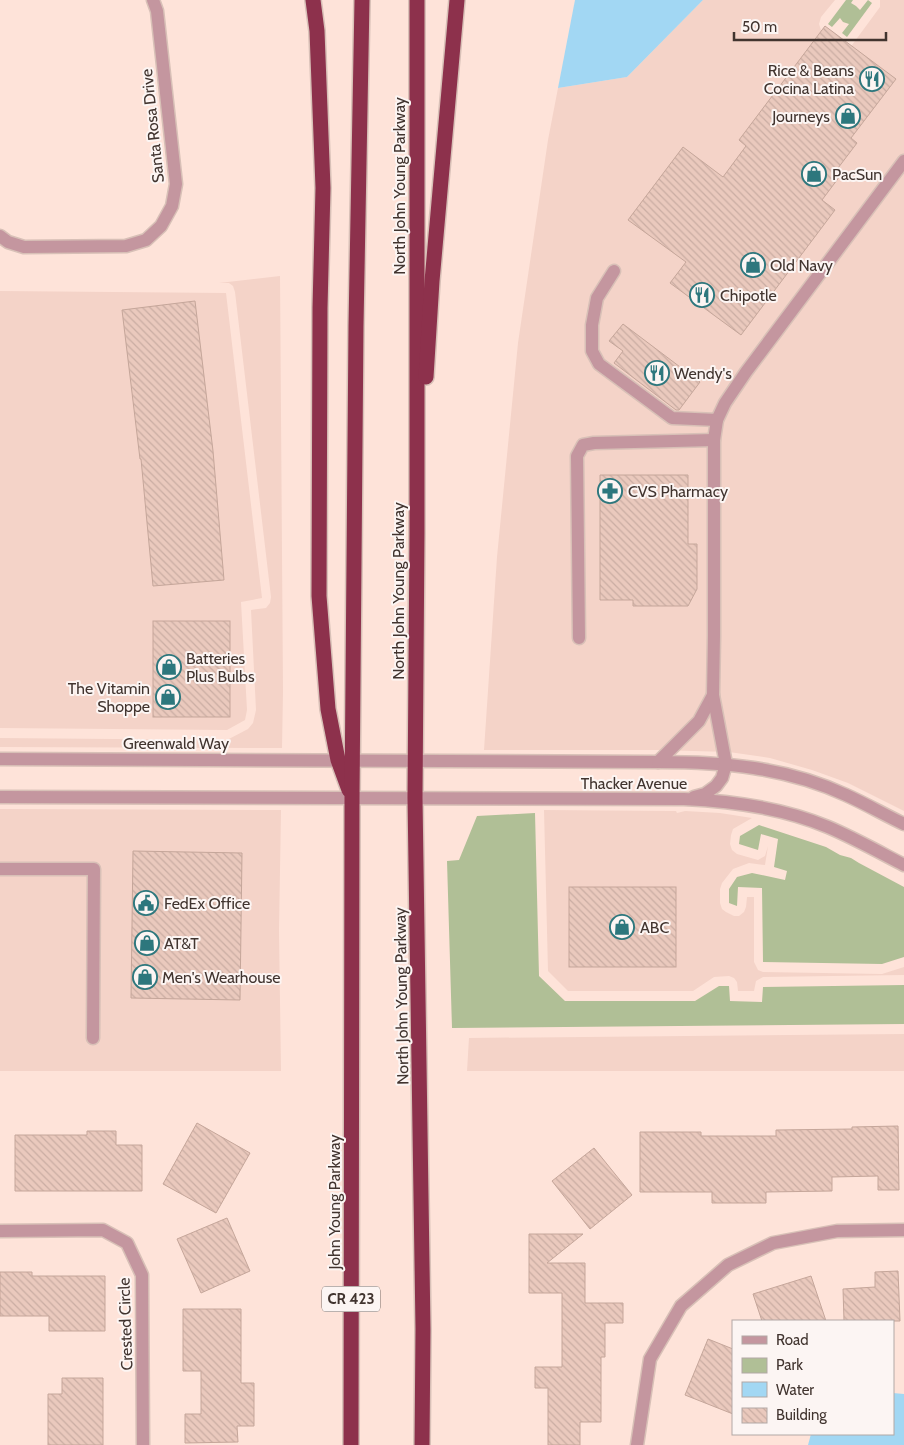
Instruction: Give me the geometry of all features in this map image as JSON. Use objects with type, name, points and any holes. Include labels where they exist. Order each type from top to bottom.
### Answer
[{"type":"highway","points":[[313,0],[317,31],[323,188],[320,318],[319,596],[328,709],[345,760],[352,798]]},
{"type":"highway","points":[[345,760],[362,0]]},
{"type":"highway","name":"North John Young Parkway","points":[[417,0],[415,798],[423,1329],[422,1445]]},
{"type":"highway","points":[[416,533],[432,280],[457,0]]},
{"type":"highway","name":"John Young Parkway","points":[[351,1445],[352,798]]},
{"type":"street","name":"Santa Rosa Drive","points":[[0,236],[8,242],[24,248],[126,246],[146,240],[161,226],[172,206],[176,184],[157,10],[153,0]]},
{"type":"street","points":[[684,799],[705,794],[716,786],[722,778],[726,764],[713,695],[714,440],[716,420],[746,372],[904,161]]},
{"type":"street","points":[[614,271],[597,298],[592,325],[592,351],[599,364],[672,418],[716,420]]},
{"type":"street","points":[[579,638],[576,456],[583,445],[594,442],[714,440]]},
{"type":"street","points":[[658,762],[699,721],[713,695]]},
{"type":"street","name":"Greenwald Way","points":[[0,759],[345,760]]},
{"type":"street","name":"Thacker Avenue","points":[[345,760],[726,764],[768,770],[809,781],[845,794],[904,824]]},
{"type":"street","points":[[0,797],[352,798]]},
{"type":"street","name":"Thacker Avenue","points":[[352,798],[684,799],[721,801],[792,815],[826,827],[904,865]]},
{"type":"street","points":[[0,869],[94,869],[93,1038]]},
{"type":"street","name":"Crested Circle","points":[[0,1231],[103,1230],[127,1243],[142,1275],[143,1445]]},
{"type":"street","points":[[637,1445],[650,1360],[681,1306],[728,1265],[773,1243],[837,1231],[904,1230]]},
{"type":"shaded area","points":[[703,0],[835,0],[821,17],[819,24],[821,30],[847,47],[852,45],[880,7],[880,0],[904,0],[904,811],[848,783],[812,770],[770,758],[729,752],[484,750],[497,557],[518,343],[548,140],[558,88],[627,77]]},
{"type":"shaded area","points":[[280,276],[282,748],[0,747],[0,738],[227,740],[248,729],[253,723],[256,710],[251,610],[266,608],[270,603],[271,597],[235,292],[233,286],[229,283],[219,283]]},
{"type":"shaded area","points":[[0,291],[226,293],[262,598],[241,602],[247,710],[245,720],[227,730],[0,728]]},
{"type":"shaded area","points":[[0,809],[281,810],[279,931],[281,1071],[0,1071]]},
{"type":"shaded area","points":[[544,810],[676,811],[677,813],[685,811],[720,813],[752,818],[733,829],[730,844],[732,850],[737,854],[758,860],[765,856],[768,846],[765,865],[749,863],[733,869],[722,883],[720,903],[722,909],[726,912],[739,916],[744,912],[747,897],[754,897],[754,962],[758,970],[763,972],[882,974],[904,967],[904,975],[763,977],[756,981],[754,991],[738,991],[737,982],[729,976],[714,977],[693,991],[568,991],[548,971]]},
{"type":"shaded area","points":[[904,1034],[904,1071],[467,1071],[469,1038]]},
{"type":"green space","points":[[846,0],[853,0],[851,3],[860,10],[868,0],[872,3],[847,37],[842,33],[849,24],[843,22],[840,18],[832,27],[828,24]]},
{"type":"green space","points":[[535,813],[539,976],[565,1001],[695,1001],[719,986],[729,986],[730,1001],[762,1002],[763,987],[904,985],[904,1024],[452,1028],[447,861],[459,860],[477,816]]},
{"type":"green space","points":[[759,825],[826,847],[840,855],[851,858],[904,887],[904,957],[882,964],[763,962],[762,888],[738,887],[737,906],[729,903],[729,889],[737,877],[752,873],[785,880],[787,871],[774,867],[778,839],[761,834],[758,850],[739,844],[740,836]]},
{"type":"water","points":[[575,0],[703,0],[627,77],[558,88]]},
{"type":"water","points":[[894,1393],[904,1394],[904,1445],[808,1445],[811,1435],[894,1435]]},
{"type":"building","points":[[825,26],[896,79],[851,138],[857,143],[835,172],[840,176],[822,200],[835,210],[741,335],[670,283],[686,262],[628,220],[683,147],[723,177],[746,146],[739,140]]},
{"type":"building","points":[[195,301],[213,451],[224,580],[153,586],[141,459],[122,310]]},
{"type":"building","name":"Wendy's","points":[[623,324],[700,382],[679,410],[676,410],[614,363],[623,351],[609,341]]},
{"type":"building","name":"CVS Pharmacy","points":[[600,475],[688,475],[688,544],[697,544],[697,589],[688,606],[633,606],[633,600],[600,600]]},
{"type":"building","points":[[153,621],[230,621],[230,717],[153,717]]},
{"type":"building","points":[[133,851],[242,853],[240,1000],[131,998]]},
{"type":"building","name":"ABC","points":[[569,887],[676,887],[676,967],[569,967]]},
{"type":"building","points":[[197,1123],[250,1153],[216,1213],[163,1184]]},
{"type":"building","points":[[898,1126],[899,1190],[878,1190],[878,1176],[832,1177],[832,1191],[766,1192],[766,1203],[712,1203],[712,1192],[640,1192],[640,1132],[701,1132],[701,1136],[776,1136],[776,1130]]},
{"type":"building","points":[[87,1131],[116,1131],[116,1145],[142,1145],[142,1191],[15,1191],[15,1135],[87,1135]]},
{"type":"building","points":[[594,1148],[632,1195],[590,1229],[552,1181]]},
{"type":"building","points":[[227,1218],[250,1271],[201,1293],[177,1239]]},
{"type":"building","points":[[529,1234],[583,1234],[547,1263],[585,1263],[585,1303],[623,1303],[623,1323],[605,1323],[605,1357],[601,1357],[601,1422],[580,1422],[580,1445],[548,1445],[548,1388],[535,1388],[535,1367],[562,1367],[562,1293],[529,1293]]},
{"type":"building","points":[[898,1271],[900,1321],[844,1320],[843,1289],[875,1287],[875,1272]]},
{"type":"building","points":[[0,1272],[32,1272],[32,1276],[105,1276],[105,1331],[49,1331],[49,1316],[0,1316]]},
{"type":"building","points":[[811,1276],[826,1320],[762,1320],[753,1294]]},
{"type":"building","points":[[183,1309],[241,1309],[241,1383],[254,1383],[254,1426],[237,1426],[238,1442],[185,1443],[185,1414],[201,1414],[201,1371],[183,1371]]},
{"type":"building","points":[[708,1339],[732,1349],[732,1414],[685,1395]]},
{"type":"building","points":[[62,1378],[103,1378],[103,1445],[48,1445],[48,1394],[62,1394]]},
{"type":"place","name":"Rice & Beans Cocina Latina","points":[[872,79]]},
{"type":"place","name":"Journeys","points":[[848,116]]},
{"type":"place","name":"PacSun","points":[[814,174]]},
{"type":"place","name":"Old Navy","points":[[753,265]]},
{"type":"place","name":"Chipotle","points":[[702,295]]},
{"type":"place","name":"Wendy's","points":[[657,373]]},
{"type":"place","name":"CVS Pharmacy","points":[[610,491]]},
{"type":"place","name":"Batteries Plus Bulbs","points":[[169,667]]},
{"type":"place","name":"The Vitamin Shoppe","points":[[168,697]]},
{"type":"place","name":"FedEx Office","points":[[146,903]]},
{"type":"place","name":"ABC","points":[[622,927]]},
{"type":"place","name":"AT&T","points":[[147,943]]},
{"type":"place","name":"Men's Wearhouse","points":[[145,977]]}]
